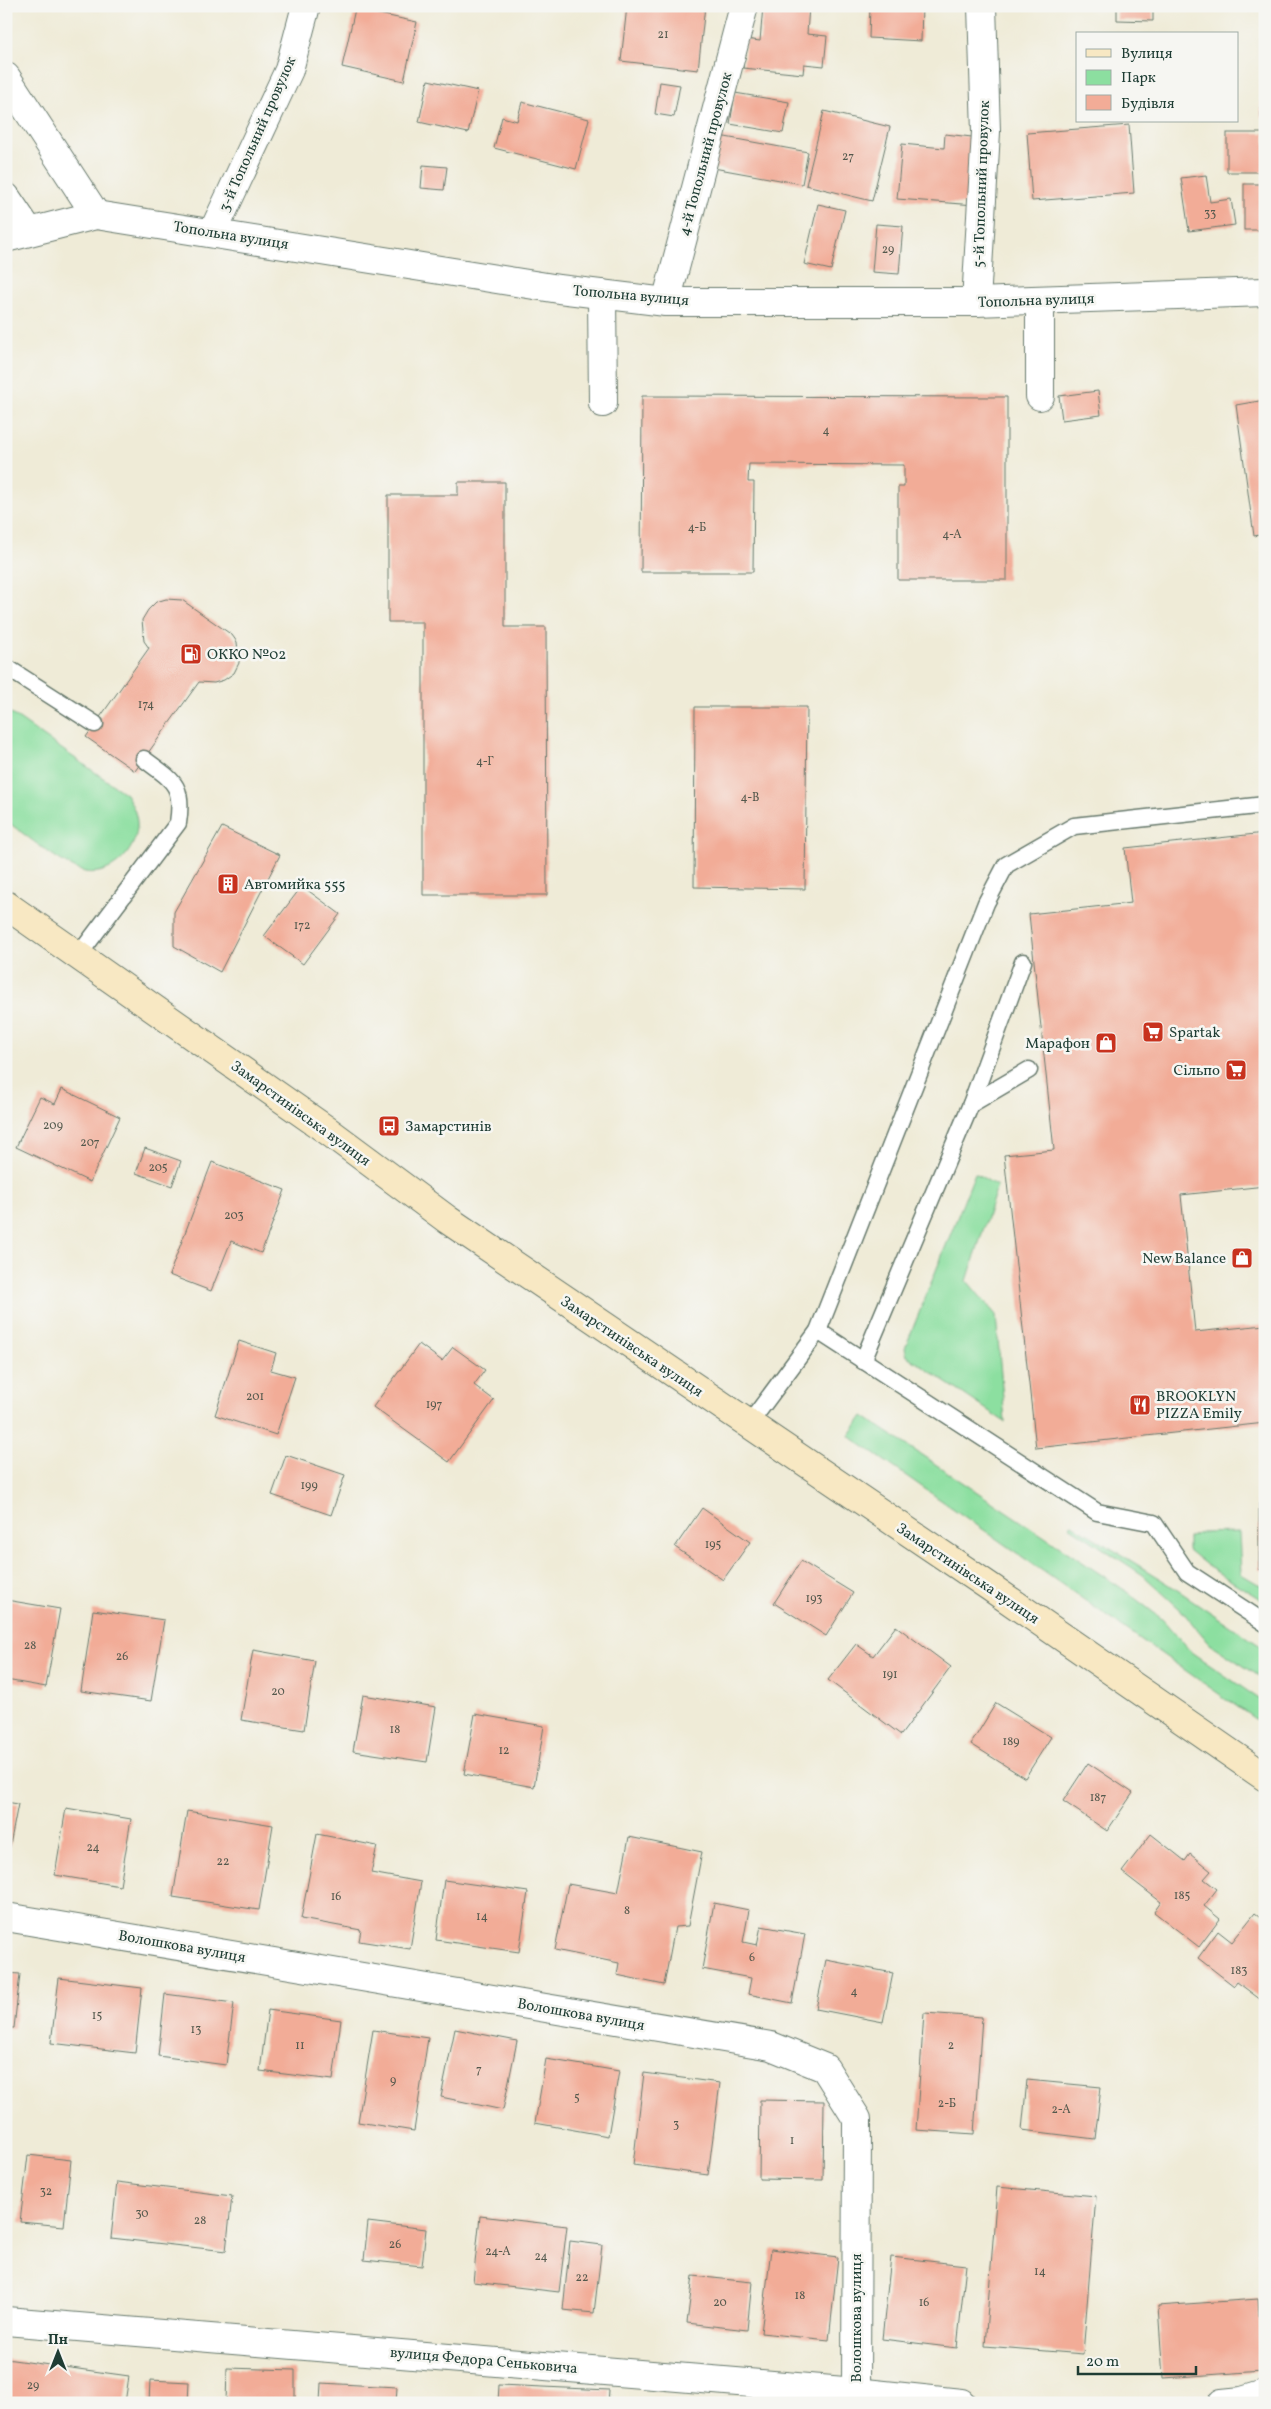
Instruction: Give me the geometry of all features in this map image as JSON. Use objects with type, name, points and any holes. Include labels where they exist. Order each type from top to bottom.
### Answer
[{"type":"main road","name":"Замарстинівська вулиця","points":[[6,905],[328,1131],[448,1220],[1265,1777]]},
{"type":"street","name":"3-й Топольний провулок","points":[[213,232],[289,70],[306,6]]},
{"type":"street","name":"4-й Топольний провулок","points":[[666,302],[744,6]]},
{"type":"street","name":"5-й Топольний провулок","points":[[976,302],[986,132],[982,6]]},
{"type":"street","points":[[6,78],[96,215]]},
{"type":"street","points":[[6,197],[18,235]]},
{"type":"street","name":"Топольна вулиця","points":[[18,235],[96,215],[602,294],[666,302],[976,302],[1265,292]]},
{"type":"street","points":[[602,294],[603,402]]},
{"type":"street","points":[[1040,300],[1040,396]]},
{"type":"street","name":"Волошкова вулиця","points":[[6,1917],[771,2046],[825,2068],[857,2119],[856,2392]]},
{"type":"street","name":"вулиця Федора Сеньковича","points":[[6,2321],[856,2392],[961,2403]]},
{"type":"street","points":[[1222,2403],[1242,2401],[1265,2394]]},
{"type":"lane","points":[[6,666],[95,724]]},
{"type":"lane","points":[[78,956],[178,823],[181,801],[172,780],[144,759]]},
{"type":"lane","points":[[749,1424],[818,1331],[982,912],[1006,864],[1074,826],[1265,805]]},
{"type":"lane","points":[[863,1361],[971,1104],[1023,962]]},
{"type":"lane","points":[[971,1104],[1028,1070]]},
{"type":"lane","points":[[818,1331],[1097,1512],[1154,1523],[1187,1572],[1265,1623]]},
{"type":"green space","points":[[6,710],[126,794],[137,818],[136,836],[127,854],[113,867],[95,873],[76,869],[66,864],[6,821]]},
{"type":"green space","points":[[975,1173],[997,1186],[967,1281],[996,1315],[1005,1422],[907,1356],[905,1348]]},
{"type":"green space","points":[[863,1416],[1123,1589],[1162,1619],[1191,1652],[1265,1703],[1265,1726],[849,1436]]},
{"type":"green space","points":[[1072,1524],[1170,1585],[1265,1649],[1265,1680],[1210,1644],[1181,1610],[1143,1575],[1069,1526]]},
{"type":"green space","points":[[1239,1532],[1241,1574],[1265,1588],[1265,1602],[1209,1567],[1188,1550],[1188,1538],[1199,1533]]},
{"type":"building","points":[[627,6],[705,6],[698,70],[621,61]]},
{"type":"building","points":[[763,6],[809,6],[807,34],[827,36],[824,66],[804,64],[803,74],[743,68],[746,39],[760,41]]},
{"type":"building","points":[[870,6],[922,6],[921,41],[869,38]]},
{"type":"building","points":[[1117,6],[1153,6],[1153,21],[1117,20]]},
{"type":"building","points":[[355,9],[417,22],[404,81],[342,67]]},
{"type":"building","points":[[428,80],[478,91],[468,133],[419,122]]},
{"type":"building","points":[[660,82],[680,85],[674,117],[655,114]]},
{"type":"building","points":[[735,93],[789,102],[783,133],[730,124]]},
{"type":"building","points":[[1261,101],[1265,101],[1265,117],[1261,117]]},
{"type":"building","points":[[522,102],[589,119],[576,169],[494,148],[502,117],[517,121]]},
{"type":"building","points":[[824,111],[890,127],[872,201],[806,185]]},
{"type":"building","points":[[1129,125],[1134,193],[1032,201],[1027,133]]},
{"type":"building","points":[[1227,133],[1265,133],[1265,172],[1227,172]]},
{"type":"building","points":[[945,134],[981,138],[975,205],[897,199],[902,144],[944,148]]},
{"type":"building","points":[[714,135],[808,152],[802,184],[708,167]]},
{"type":"building","points":[[423,165],[447,167],[444,190],[421,188]]},
{"type":"building","points":[[1206,175],[1210,202],[1231,199],[1235,225],[1189,231],[1181,178]]},
{"type":"building","points":[[1244,184],[1265,184],[1265,230],[1244,230]]},
{"type":"building","points":[[818,204],[845,210],[831,270],[804,264]]},
{"type":"building","points":[[876,224],[903,226],[899,274],[872,272]]},
{"type":"building","points":[[1098,391],[1101,415],[1062,420],[1059,396]]},
{"type":"building","points":[[642,396],[1007,397],[1007,580],[898,580],[898,487],[904,487],[904,465],[749,464],[748,482],[754,482],[753,572],[641,572]]},
{"type":"building","points":[[1265,400],[1265,534],[1254,536],[1236,405]]},
{"type":"building","points":[[458,482],[505,482],[505,627],[546,627],[547,895],[423,895],[423,622],[388,622],[388,495],[458,495]]},
{"type":"building","points":[[166,599],[182,600],[232,635],[237,642],[239,663],[234,673],[224,680],[214,683],[199,682],[135,771],[86,737],[149,648],[144,641],[142,620],[156,602]]},
{"type":"building","points":[[695,707],[807,707],[805,889],[694,887]]},
{"type":"building","name":"Автомийка 555","points":[[222,827],[280,855],[220,972],[174,946],[174,912]]},
{"type":"building","name":"Spartak","points":[[1265,833],[1265,1186],[1181,1195],[1195,1332],[1265,1325],[1265,1423],[1036,1448],[1004,1155],[1054,1150],[1029,914],[1131,903],[1125,848]]},
{"type":"building","points":[[302,886],[340,914],[303,964],[264,936]]},
{"type":"building","points":[[62,1089],[120,1117],[90,1182],[16,1147],[40,1097],[55,1104]]},
{"type":"building","points":[[145,1148],[181,1161],[172,1186],[136,1173]]},
{"type":"building","points":[[212,1162],[285,1190],[261,1253],[231,1241],[211,1291],[169,1275]]},
{"type":"building","points":[[239,1341],[276,1353],[271,1370],[295,1377],[276,1435],[215,1415]]},
{"type":"building","points":[[419,1344],[442,1361],[453,1347],[485,1370],[474,1385],[494,1400],[449,1462],[373,1407]]},
{"type":"building","points":[[286,1455],[345,1475],[331,1515],[272,1495]]},
{"type":"building","points":[[1259,1502],[1265,1502],[1265,1573],[1259,1569]]},
{"type":"building","points":[[702,1508],[750,1542],[723,1580],[675,1547]]},
{"type":"building","points":[[801,1561],[853,1593],[826,1636],[774,1603]]},
{"type":"building","points":[[6,1600],[60,1609],[46,1687],[6,1680]]},
{"type":"building","points":[[93,1610],[164,1620],[151,1701],[81,1691]]},
{"type":"building","points":[[896,1626],[951,1667],[901,1735],[828,1680],[856,1644],[873,1656]]},
{"type":"building","points":[[253,1650],[315,1661],[304,1730],[241,1720]]},
{"type":"building","points":[[363,1695],[436,1707],[427,1762],[353,1751]]},
{"type":"building","points":[[996,1703],[1051,1737],[1025,1778],[971,1744]]},
{"type":"building","points":[[475,1714],[544,1726],[534,1787],[464,1774]]},
{"type":"building","points":[[1088,1763],[1133,1793],[1107,1831],[1063,1801]]},
{"type":"building","points":[[6,1802],[18,1804],[7,1861],[6,1861]]},
{"type":"building","points":[[66,1808],[131,1819],[120,1886],[55,1875]]},
{"type":"building","points":[[187,1811],[273,1825],[259,1910],[173,1897]]},
{"type":"building","points":[[317,1834],[377,1846],[371,1873],[421,1882],[410,1949],[359,1941],[361,1930],[301,1919]]},
{"type":"building","points":[[1151,1834],[1185,1861],[1190,1854],[1211,1871],[1204,1879],[1217,1889],[1204,1906],[1220,1919],[1199,1947],[1154,1912],[1161,1902],[1122,1872]]},
{"type":"building","points":[[629,1837],[702,1852],[688,1926],[675,1927],[664,1985],[617,1975],[619,1963],[555,1950],[568,1884],[618,1893]]},
{"type":"building","points":[[444,1880],[528,1892],[519,1952],[436,1940]]},
{"type":"building","points":[[714,1903],[749,1910],[743,1942],[757,1945],[761,1926],[805,1934],[792,2003],[748,1994],[751,1978],[702,1969]]},
{"type":"building","points":[[1255,1913],[1265,1921],[1265,2003],[1237,1982],[1234,1986],[1198,1958],[1218,1931],[1232,1942]]},
{"type":"building","points":[[826,1960],[893,1973],[883,2022],[816,2009]]},
{"type":"building","points":[[6,1973],[20,1974],[14,2028],[6,2028]]},
{"type":"building","points":[[59,1978],[142,1988],[135,2053],[51,2043]]},
{"type":"building","points":[[165,1994],[234,2003],[226,2065],[158,2056]]},
{"type":"building","points":[[268,2010],[341,2020],[333,2080],[260,2071]]},
{"type":"building","points":[[924,2013],[982,2017],[974,2134],[916,2130]]},
{"type":"building","points":[[455,2029],[517,2041],[503,2110],[441,2097]]},
{"type":"building","points":[[373,2030],[428,2038],[414,2131],[358,2122]]},
{"type":"building","points":[[546,2059],[619,2071],[608,2136],[535,2123]]},
{"type":"building","points":[[644,2073],[720,2083],[708,2175],[633,2165]]},
{"type":"building","points":[[1027,2080],[1101,2087],[1095,2139],[1022,2130]]},
{"type":"building","points":[[760,2100],[824,2101],[823,2180],[759,2179]]},
{"type":"building","points":[[28,2155],[71,2160],[64,2226],[20,2222]]},
{"type":"building","points":[[117,2182],[232,2196],[226,2251],[111,2238]]},
{"type":"building","points":[[997,2187],[1096,2196],[1083,2354],[985,2346]]},
{"type":"building","points":[[480,2216],[567,2226],[559,2292],[473,2282]]},
{"type":"building","points":[[368,2222],[426,2229],[422,2266],[364,2260]]},
{"type":"building","points":[[570,2241],[602,2245],[594,2313],[563,2310]]},
{"type":"building","points":[[771,2249],[838,2257],[829,2340],[761,2333]]},
{"type":"building","points":[[891,2257],[966,2265],[957,2348],[882,2339]]},
{"type":"building","points":[[693,2276],[752,2282],[747,2330],[687,2323]]},
{"type":"building","points":[[1258,2299],[1263,2371],[1163,2378],[1158,2306]]},
{"type":"building","points":[[6,2359],[129,2376],[125,2403],[6,2403]]},
{"type":"building","points":[[227,2368],[295,2370],[295,2403],[226,2403]]},
{"type":"building","points":[[150,2380],[189,2382],[188,2403],[149,2403]]},
{"type":"building","points":[[321,2383],[397,2387],[396,2403],[320,2403]]},
{"type":"building","points":[[499,2385],[609,2390],[608,2403],[498,2403]]},
{"type":"place","name":"ОККО №02","points":[[191,654]]},
{"type":"place","name":"Автомийка 555","points":[[228,884]]},
{"type":"place","name":"Spartak","points":[[1153,1032]]},
{"type":"place","name":"Марафон","points":[[1106,1043]]},
{"type":"place","name":"Сільпо","points":[[1236,1070]]},
{"type":"place","name":"Замарстинів","points":[[389,1126]]},
{"type":"place","name":"New Balance","points":[[1242,1258]]},
{"type":"place","name":"BROOKLYN PIZZA Emily","points":[[1140,1405]]}]
